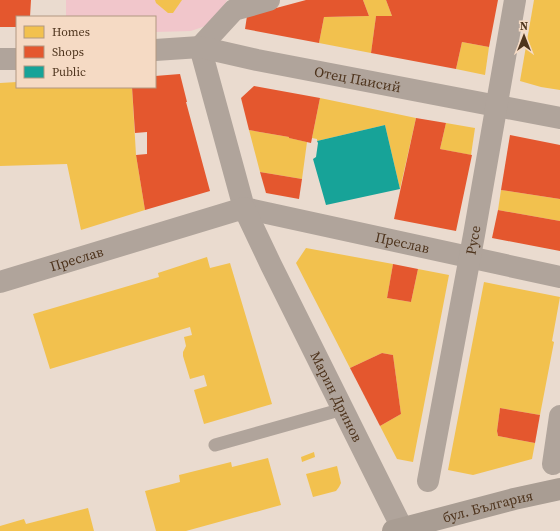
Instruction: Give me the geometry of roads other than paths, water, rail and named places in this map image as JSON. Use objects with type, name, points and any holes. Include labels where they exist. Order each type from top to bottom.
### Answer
[{"type":"main road","name":"бул. България","points":[[397,530],[514,499],[560,489]]},
{"type":"street","points":[[244,208],[200,47],[234,5],[269,0]]},
{"type":"street","name":"Русе","points":[[428,481],[470,257],[515,0]]},
{"type":"street","name":"Отец Паисий","points":[[156,50],[200,47],[265,62],[560,118]]},
{"type":"street","points":[[0,59],[16,59]]},
{"type":"street","name":"Преслав","points":[[0,282],[244,208],[560,277]]},
{"type":"street","name":"Марин Дринов","points":[[244,208],[343,409],[397,530]]},
{"type":"street","points":[[553,464],[560,416]]},
{"type":"lane","points":[[215,445],[343,409]]}]
